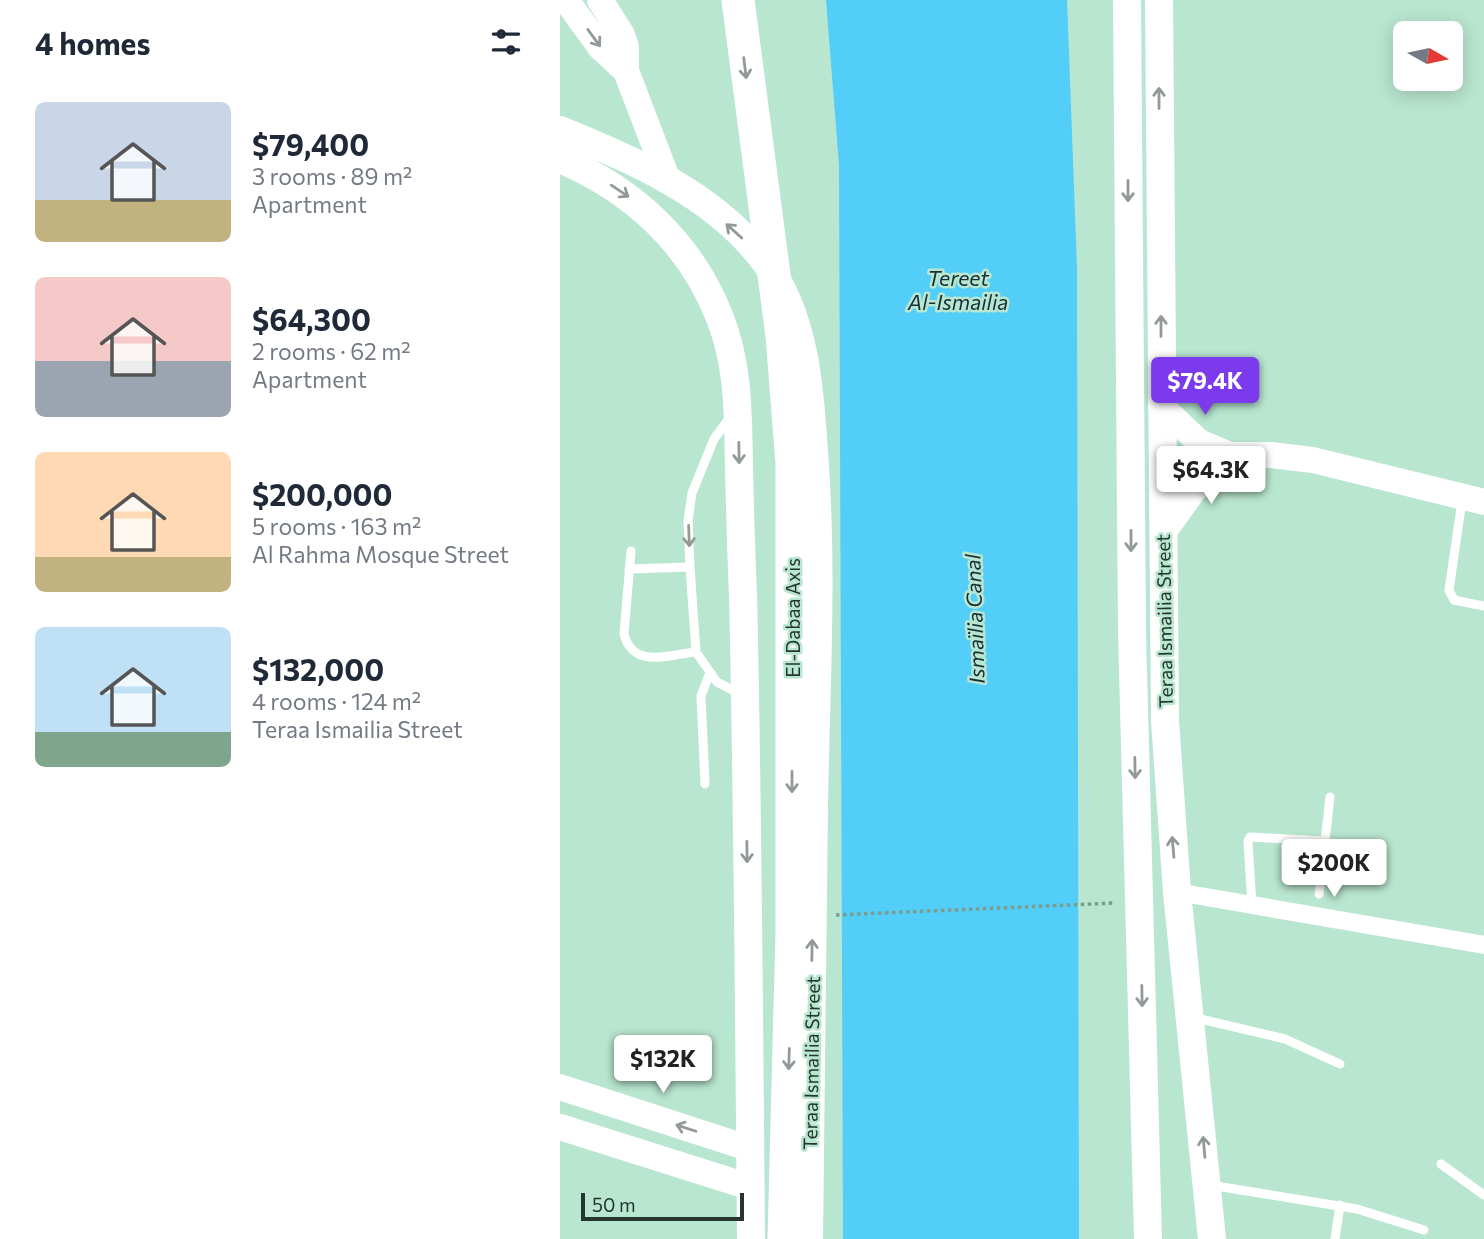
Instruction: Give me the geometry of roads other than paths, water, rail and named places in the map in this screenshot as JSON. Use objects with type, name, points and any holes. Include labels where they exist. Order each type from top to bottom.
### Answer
[{"type":"highway","name":"El-Dabaa Axis","points":[[738,0],[781,324],[792,463],[792,931],[784,1239]]},
{"type":"highway","points":[[760,0],[802,346],[805,430],[804,676],[815,752]]},
{"type":"main road","name":"Teraa Ismailia Street","points":[[1127,0],[1132,632],[1148,1239]]},
{"type":"main road","name":"Teraa Ismailia Street","points":[[1159,0],[1165,720],[1177,892],[1212,1239]]},
{"type":"main road","name":"Teraa Ismailia Street","points":[[560,130],[667,178],[737,232],[766,262],[788,302],[800,344],[809,385],[818,497],[820,584],[815,752],[809,1239]]},
{"type":"main road","points":[[560,159],[600,178],[633,200],[656,220],[688,258],[720,319],[730,347],[738,407],[745,696],[751,1239]]},
{"type":"street","points":[[566,0],[601,48],[626,71]]},
{"type":"street","points":[[600,0],[622,35],[626,47],[626,71],[667,178]]},
{"type":"street","points":[[1161,406],[1199,442],[1230,455],[1270,454],[1313,460],[1473,501]]},
{"type":"street","points":[[1163,533],[1193,491],[1230,455]]},
{"type":"street","points":[[1177,892],[1484,944]]},
{"type":"street","points":[[560,1087],[751,1149]]},
{"type":"street","points":[[560,1127],[750,1186]]},
{"type":"lane","points":[[738,407],[713,439],[692,493],[688,521],[696,652],[709,675],[726,688],[745,696]]},
{"type":"lane","points":[[1473,501],[1449,590],[1454,600],[1484,606]]},
{"type":"lane","points":[[631,551],[624,634],[627,646],[635,654],[645,657],[696,652]]},
{"type":"lane","points":[[629,569],[690,567]]},
{"type":"lane","points":[[705,784],[701,696],[709,675]]},
{"type":"lane","points":[[1320,894],[1330,797]]},
{"type":"lane","points":[[1252,905],[1248,841],[1250,837],[1325,841]]},
{"type":"lane","points":[[1191,1017],[1285,1039],[1340,1064]]},
{"type":"lane","points":[[1441,1164],[1484,1195]]},
{"type":"lane","points":[[1207,1184],[1340,1205],[1424,1230]]},
{"type":"lane","points":[[1335,1239],[1340,1205]]},
{"type":"water","name":"Tereet Al-Ismailia","points":[[826,0],[1067,0],[1077,268],[1079,1239],[843,1239],[839,165]]},
{"type":"water label","name":"Ismaïlia Canal","points":[[974,619]]}]
